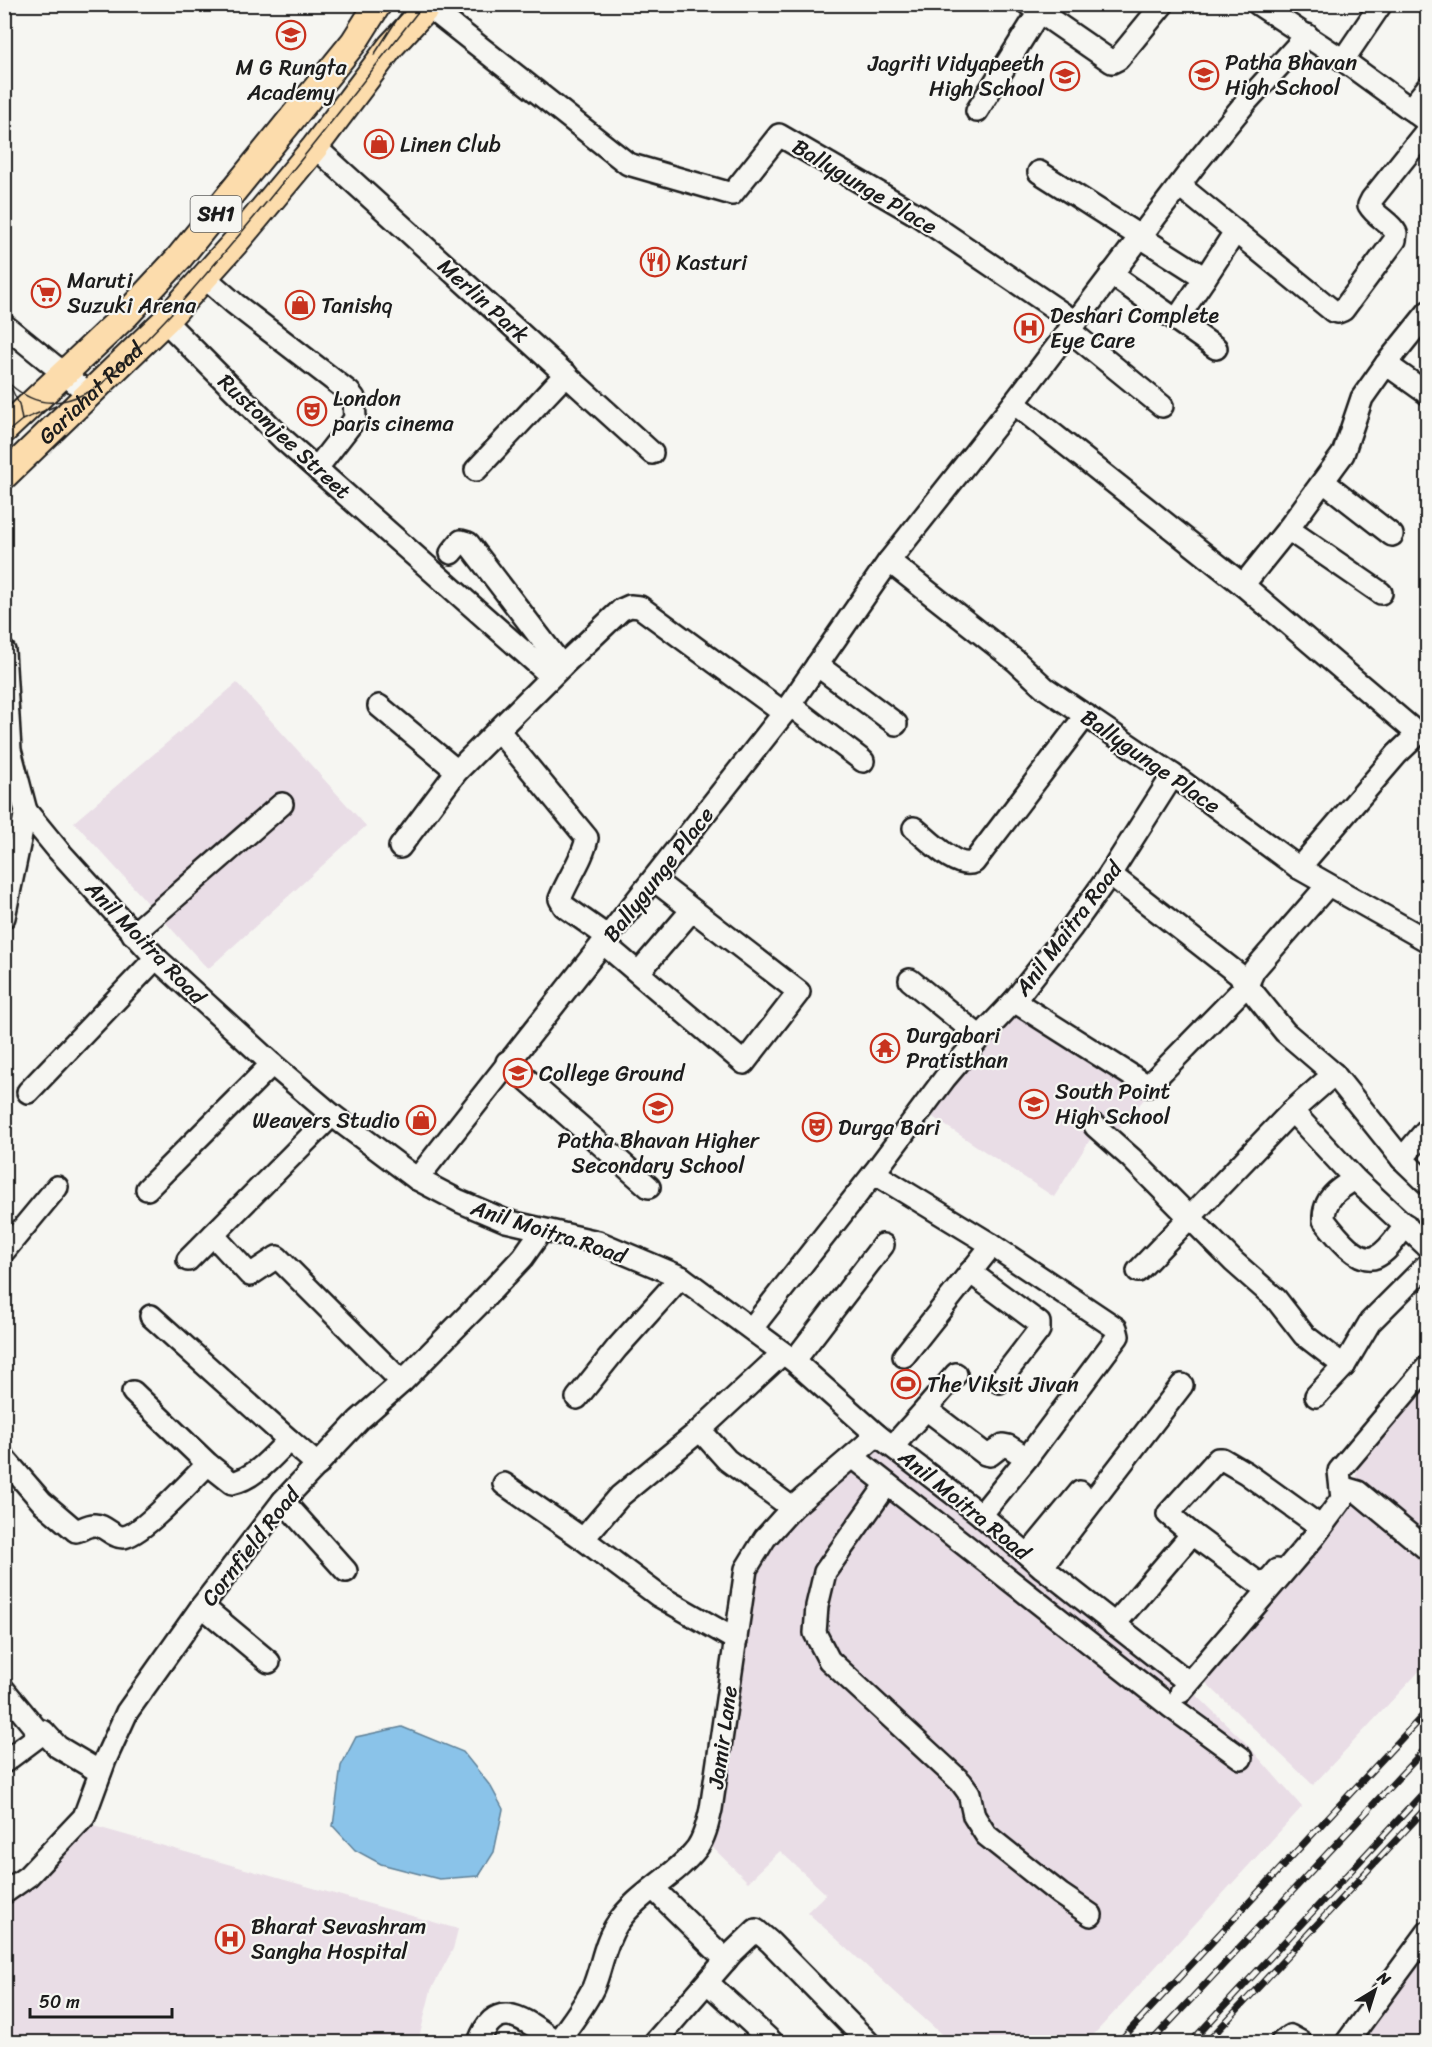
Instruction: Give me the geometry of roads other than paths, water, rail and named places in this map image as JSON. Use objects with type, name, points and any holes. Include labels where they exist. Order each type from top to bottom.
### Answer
[{"type":"main road","name":"Gariahat Road","points":[[4,430],[128,314],[179,258],[354,42],[378,4]]},
{"type":"main road","name":"Gariahat Road","points":[[4,476],[165,321],[235,243],[315,147],[391,46],[429,5]]},
{"type":"street","points":[[977,111],[1033,8],[1112,62],[1118,59],[1163,4]]},
{"type":"street","points":[[1258,4],[1343,60],[1428,122]]},
{"type":"street","points":[[1343,60],[1381,4]]},
{"type":"street","name":"Ballygunge Place","points":[[429,5],[628,164],[732,194],[779,135],[919,216],[1072,326]]},
{"type":"street","name":"Ballygunge Place","points":[[417,1179],[787,709],[889,561],[1014,403],[1140,236],[1246,102],[1306,35]]},
{"type":"street","points":[[1410,109],[1428,87]]},
{"type":"street","points":[[1180,186],[1333,311],[1338,312],[1343,310],[1395,240],[1396,233],[1393,228],[1369,206],[1372,199],[1428,129]]},
{"type":"street","name":"Merlin Park","points":[[315,147],[652,453]]},
{"type":"street","points":[[1039,172],[1205,278]]},
{"type":"street","points":[[1177,320],[1235,232]]},
{"type":"street","points":[[1111,274],[1216,348]]},
{"type":"street","points":[[204,277],[354,398],[355,418],[317,468]]},
{"type":"street","points":[[1244,585],[1324,482],[1346,447],[1362,398],[1428,312]]},
{"type":"street","name":"Rustomjee Street","points":[[165,321],[284,440],[408,548],[557,671]]},
{"type":"street","points":[[4,325],[89,394]]},
{"type":"street","points":[[1072,326],[1162,406]]},
{"type":"street","points":[[1386,364],[1428,394]]},
{"type":"street","points":[[476,470],[566,374]]},
{"type":"street","points":[[1014,403],[1423,728],[1396,754],[1299,868]]},
{"type":"street","points":[[1324,482],[1392,535]]},
{"type":"street","points":[[1288,529],[1381,593]]},
{"type":"street","points":[[451,553],[461,541],[468,543],[557,671]]},
{"type":"street","name":"Ballygunge Place","points":[[889,561],[1016,661],[1045,688],[1173,775],[1299,868],[1428,941]]},
{"type":"street","points":[[400,847],[457,771],[557,671],[621,610],[630,606],[640,607],[863,761]]},
{"type":"street","points":[[4,651],[10,750],[26,811],[4,917]]},
{"type":"street","points":[[817,665],[896,724]]},
{"type":"street","points":[[379,706],[457,771]]},
{"type":"street","points":[[914,828],[959,863],[974,862],[1086,716]]},
{"type":"street","points":[[498,730],[587,838],[585,847],[560,898],[564,906],[744,1063],[799,992],[654,880]]},
{"type":"street","name":"Anil Maitra Road","points":[[752,1328],[874,1173],[945,1078],[1014,1001],[1110,874],[1173,775]]},
{"type":"street","points":[[133,934],[282,804]]},
{"type":"street","name":"Anil Moitra Road","points":[[26,811],[58,850],[156,958],[272,1064],[332,1115],[417,1179],[459,1202],[506,1221],[598,1242],[681,1277],[789,1357],[885,1440],[1188,1682]]},
{"type":"street","points":[[1110,874],[1238,974],[1285,1032],[1334,1074],[1402,1158],[1428,1184]]},
{"type":"street","points":[[1014,1001],[1148,1086],[1247,986],[1254,970],[1328,885]]},
{"type":"street","points":[[639,972],[693,910]]},
{"type":"street","points":[[28,1092],[156,958]]},
{"type":"street","points":[[910,980],[980,1037]]},
{"type":"street","points":[[507,1062],[649,1187]]},
{"type":"street","points":[[147,1189],[272,1064]]},
{"type":"street","points":[[1138,1270],[1292,1111],[1334,1074]]},
{"type":"street","points":[[1292,1111],[1355,1179],[1428,1247]]},
{"type":"street","points":[[188,1260],[332,1115]]},
{"type":"street","points":[[1095,1126],[1131,1158],[1234,1262],[1276,1299],[1304,1335],[1344,1366]]},
{"type":"street","points":[[1402,1158],[1428,1128]]},
{"type":"street","points":[[874,1173],[992,1245],[1116,1328],[1118,1336],[1028,1458],[981,1515]]},
{"type":"street","points":[[1355,1179],[1340,1187],[1330,1197],[1324,1210],[1324,1220],[1348,1248],[1359,1256],[1370,1259],[1378,1256],[1390,1246],[1406,1225]]},
{"type":"street","points":[[7,1245],[57,1187]]},
{"type":"street","name":"Cornfield Road","points":[[4,1893],[28,1876],[84,1817],[100,1772],[128,1712],[202,1606],[283,1501],[359,1420],[402,1382],[523,1257],[542,1230]]},
{"type":"street","points":[[213,1235],[250,1275],[278,1257],[402,1382]]},
{"type":"street","points":[[583,1539],[620,1496],[789,1357],[883,1245]]},
{"type":"street","points":[[904,1356],[992,1245]]},
{"type":"street","points":[[1316,1396],[1344,1366],[1370,1322],[1428,1264]]},
{"type":"street","points":[[970,1272],[1039,1323],[1039,1330],[999,1382]]},
{"type":"street","points":[[577,1398],[617,1348],[681,1277]]},
{"type":"street","points":[[151,1316],[318,1465]]},
{"type":"street","points":[[1318,1525],[1246,1473],[1220,1458],[1168,1514],[1257,1582],[1264,1583],[1273,1576],[1342,1499],[1340,1471],[1428,1366]]},
{"type":"street","name":"Jamir Lane","points":[[480,2043],[483,2032],[491,2020],[499,2015],[517,2016],[557,2043],[592,1991],[607,1940],[618,1921],[698,1847],[705,1833],[711,1809],[746,1569],[765,1538],[792,1508],[853,1457],[885,1440],[926,1409],[956,1374]]},
{"type":"street","points":[[1035,1561],[1182,1385]]},
{"type":"street","points":[[133,1392],[208,1464],[232,1483],[243,1481],[262,1467],[289,1440]]},
{"type":"street","points":[[926,1409],[985,1454],[990,1455],[1003,1445],[1028,1458]]},
{"type":"street","points":[[700,1430],[728,1460],[792,1508]]},
{"type":"street","points":[[853,1457],[1171,1707],[1241,1758]]},
{"type":"street","points":[[4,1458],[42,1502],[76,1531],[91,1524],[99,1525],[111,1533],[124,1537],[136,1531],[164,1508],[208,1464]]},
{"type":"street","points":[[504,1484],[659,1596],[736,1640]]},
{"type":"street","points":[[887,1484],[825,1572],[817,1606],[815,1633],[830,1660],[961,1782],[969,1793],[974,1816],[986,1835],[1060,1894],[1091,1915]]},
{"type":"street","points":[[1341,1487],[1358,1492],[1428,1551]]},
{"type":"street","points":[[1035,1561],[1080,1492]]},
{"type":"street","points":[[283,1501],[346,1571]]},
{"type":"street","points":[[1171,1707],[1188,1682],[1318,1525]]},
{"type":"street","points":[[1114,1624],[1192,1534]]},
{"type":"street","points":[[202,1606],[269,1662]]},
{"type":"street","points":[[4,1690],[36,1729],[44,1732],[58,1747],[100,1772]]},
{"type":"street","points":[[4,1762],[44,1732]]},
{"type":"street","points":[[653,1888],[726,1960]]},
{"type":"street","points":[[655,2043],[726,1960],[756,1930],[868,2043]]},
{"type":"street","points":[[1347,2043],[1426,1936]]},
{"type":"street","points":[[708,1983],[772,2043]]},
{"type":"street","points":[[1282,2043],[1290,2036],[1301,2043]]},
{"type":"water","points":[[402,1727],[463,1752],[491,1787],[503,1809],[494,1852],[479,1876],[439,1879],[381,1864],[355,1850],[333,1826],[341,1766],[356,1737]]},
{"type":"tram line","points":[[374,55],[407,4]]},
{"type":"tram line","points":[[4,379],[25,395],[45,402],[78,397],[105,381],[173,312],[211,268],[304,156],[424,4]]},
{"type":"tram line","points":[[11,388],[19,404],[22,420]]},
{"type":"tram line","points":[[4,435],[22,420],[58,405]]},
{"type":"railway","points":[[1119,2042],[1428,1710]]},
{"type":"railway","points":[[1151,2042],[1428,1746]]},
{"type":"railway","points":[[1191,2042],[1428,1788]]},
{"type":"railway","points":[[1207,2042],[1428,1806]]},
{"type":"place","name":"M G Rungta Academy","points":[[291,35]]},
{"type":"place","name":"Patha Bhavan High School","points":[[1204,75]]},
{"type":"place","name":"Jagriti Vidyapeeth High School","points":[[1065,76]]},
{"type":"place","name":"Linen Club","points":[[379,144]]},
{"type":"place","name":"Kasturi","points":[[655,262]]},
{"type":"place","name":"Maruti Suzuki Arena","points":[[46,293]]},
{"type":"place","name":"Tanishq","points":[[300,305]]},
{"type":"place","name":"Deshari Complete Eye Care","points":[[1029,328]]},
{"type":"place","name":"London paris cinema","points":[[312,411]]},
{"type":"place","name":"Durgabari Pratisthan","points":[[885,1048]]},
{"type":"place","name":"College Ground","points":[[518,1073]]},
{"type":"place","name":"South Point High School","points":[[1034,1104]]},
{"type":"place","name":"Patha Bhavan Higher Secondary School","points":[[658,1108]]},
{"type":"place","name":"Weavers Studio","points":[[421,1120]]},
{"type":"place","name":"Durga Bari","points":[[817,1127]]},
{"type":"place","name":"The Viksit Jivan","points":[[906,1384]]},
{"type":"place","name":"Bharat Sevashram Sangha Hospital","points":[[230,1939]]}]
